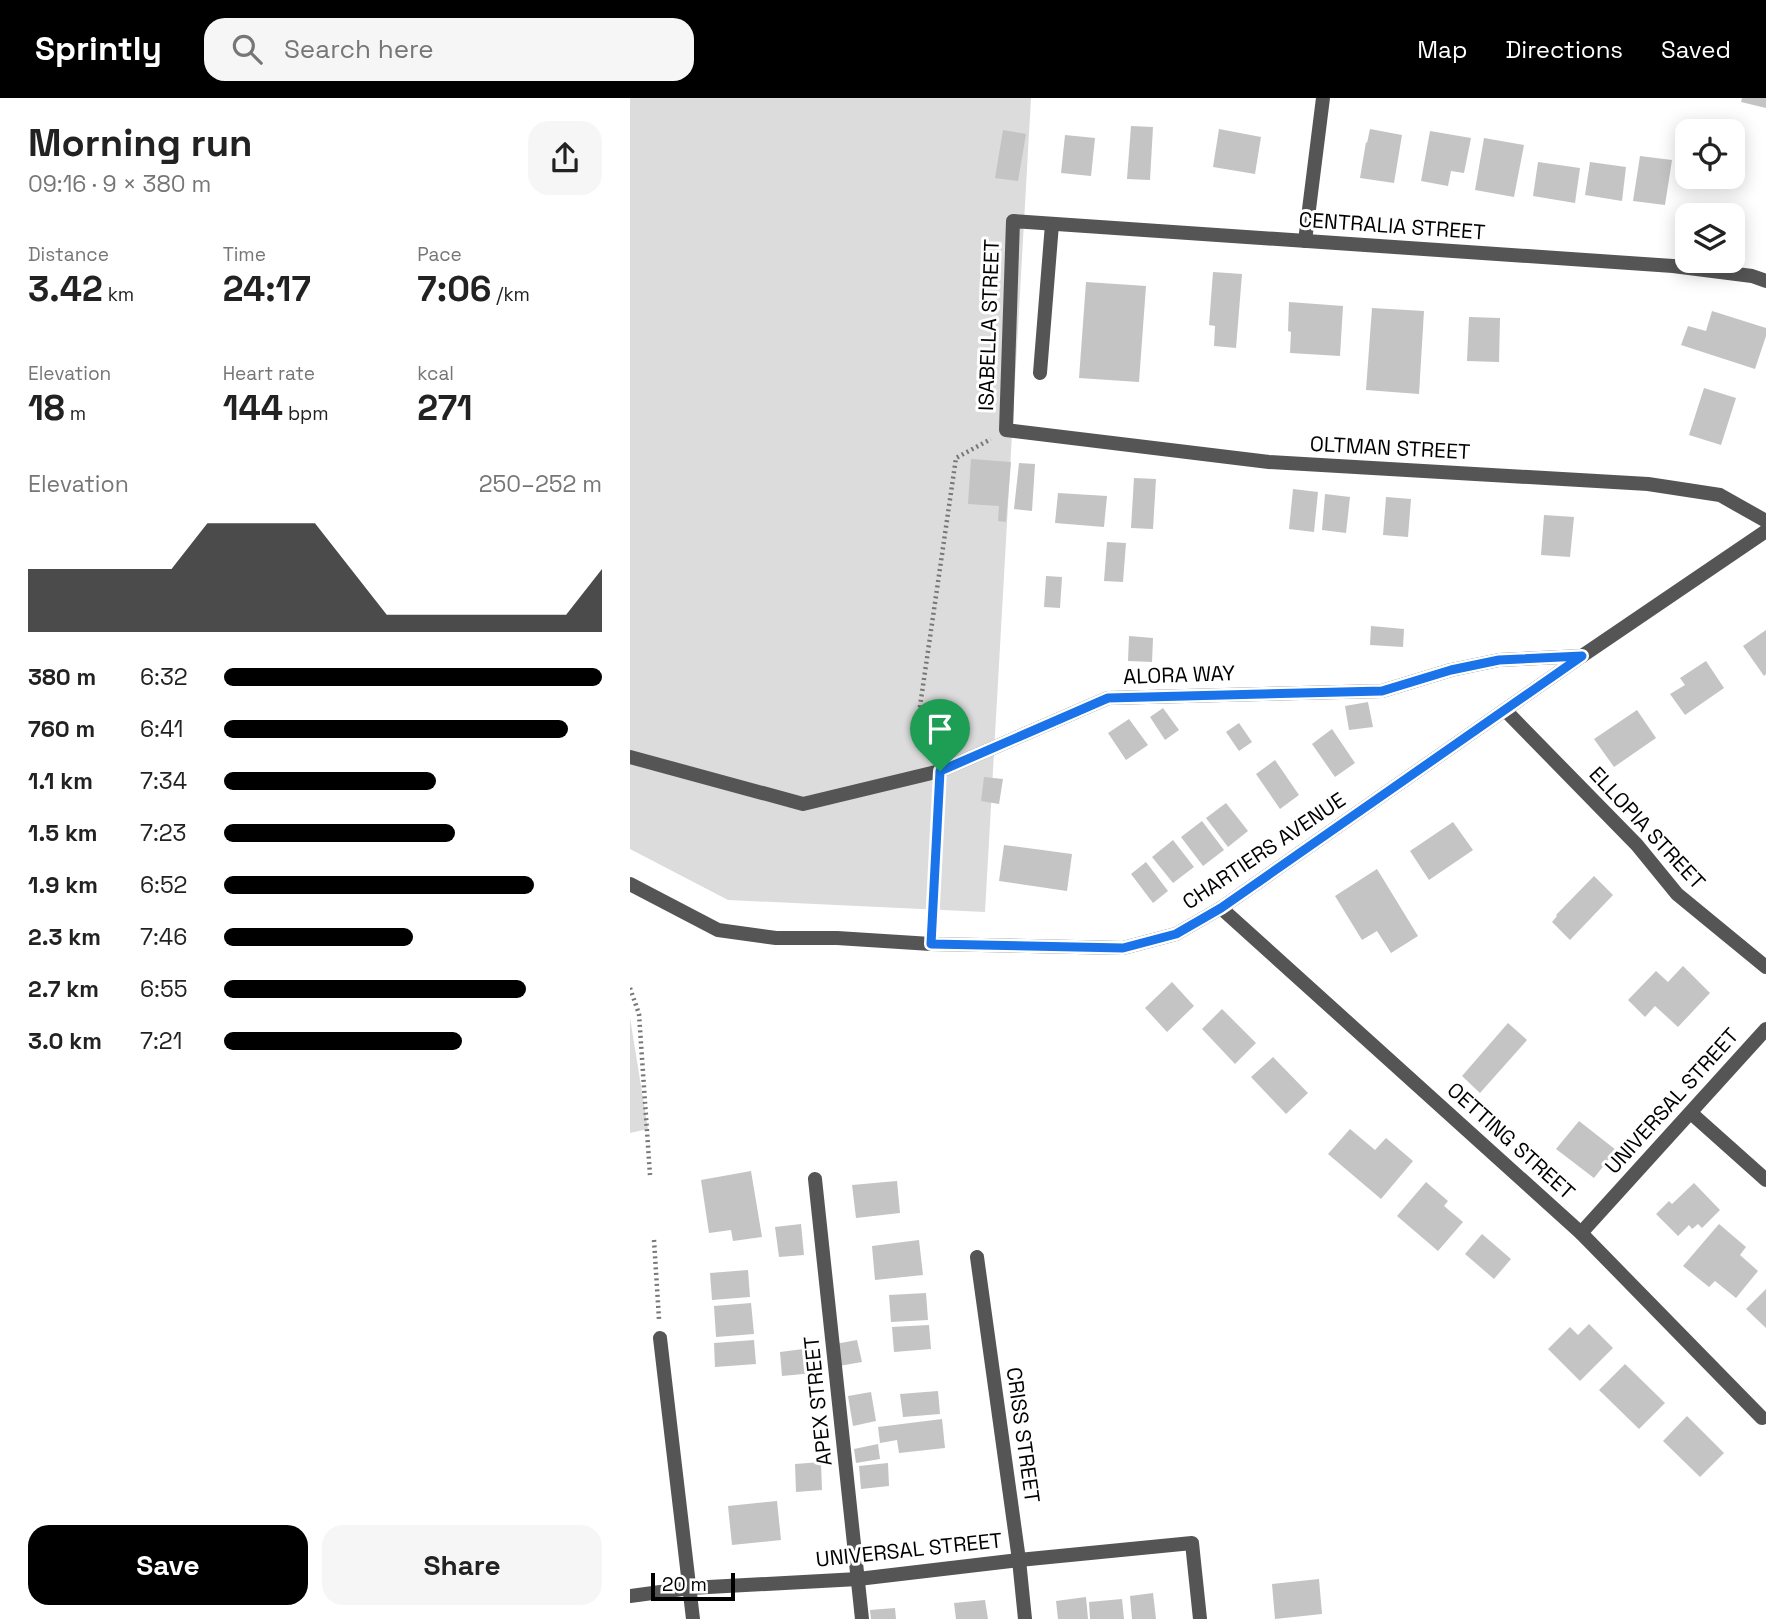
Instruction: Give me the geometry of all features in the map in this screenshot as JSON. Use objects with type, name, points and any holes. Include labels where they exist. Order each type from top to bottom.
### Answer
[{"type":"street","points":[[1305,241],[1323,98]]},
{"type":"street","name":"CENTRALIA STREET","points":[[1013,221],[1673,266],[1752,276],[1766,281]]},
{"type":"street","name":"ISABELLA STREET","points":[[1006,430],[1013,221]]},
{"type":"street","points":[[1040,373],[1052,224]]},
{"type":"street","name":"OLTMAN STREET","points":[[1006,430],[1269,462],[1648,484],[1720,495],[1766,521]]},
{"type":"street","name":"CHARTIERS AVENUE","points":[[630,884],[718,930],[776,938],[1123,948],[1176,934],[1221,908],[1766,531]]},
{"type":"street","name":"ALORA WAY","points":[[630,758],[803,804],[940,771],[1108,698],[1382,691],[1451,670],[1499,660],[1582,656]]},
{"type":"street","name":"ELLOPIA STREET","points":[[1505,710],[1637,845],[1677,894],[1766,967]]},
{"type":"street","name":"OETTING STREET","points":[[1221,908],[1581,1233],[1762,1418]]},
{"type":"street","name":"UNIVERSAL STREET","points":[[1581,1233],[1766,1029]]},
{"type":"street","points":[[1691,1113],[1766,1180]]},
{"type":"street","name":"APEX STREET","points":[[815,1179],[862,1619]]},
{"type":"street","name":"CRISS STREET","points":[[977,1257],[1025,1619]]},
{"type":"street","points":[[660,1338],[693,1619]]},
{"type":"street","name":"UNIVERSAL STREET","points":[[630,1596],[690,1588],[858,1579],[1192,1543],[1200,1619]]},
{"type":"path","points":[[931,944],[940,771],[917,727],[956,458],[1006,430]]},
{"type":"path","points":[[630,988],[639,1014],[650,1175]]},
{"type":"path","points":[[654,1240],[660,1338]]},
{"type":"shaded area","points":[[630,98],[1031,98],[985,912],[728,900],[630,849]]},
{"type":"shaded area","points":[[630,1018],[648,1129],[630,1133]]},
{"type":"building","points":[[1742,98],[1766,98],[1766,108],[1741,102]]},
{"type":"building","points":[[1131,126],[1153,127],[1150,180],[1127,179]]},
{"type":"building","points":[[1219,129],[1261,137],[1255,174],[1213,167]]},
{"type":"building","points":[[1370,129],[1402,135],[1394,183],[1360,178]]},
{"type":"building","points":[[1003,130],[1026,134],[1018,181],[995,178]]},
{"type":"building","points":[[1430,131],[1471,138],[1464,173],[1451,171],[1448,186],[1421,181]]},
{"type":"building","points":[[1065,135],[1095,138],[1091,176],[1061,173]]},
{"type":"building","points":[[1484,138],[1524,145],[1514,197],[1475,190]]},
{"type":"building","points":[[1640,156],[1672,160],[1665,205],[1633,201]]},
{"type":"building","points":[[1538,162],[1580,168],[1575,203],[1533,196]]},
{"type":"building","points":[[1590,162],[1626,167],[1622,201],[1585,195]]},
{"type":"building","points":[[1213,272],[1242,274],[1236,348],[1214,346],[1215,326],[1209,325]]},
{"type":"building","points":[[1086,282],[1146,286],[1139,382],[1079,378]]},
{"type":"building","points":[[1289,302],[1343,306],[1340,356],[1290,353]]},
{"type":"building","points":[[1372,308],[1424,311],[1419,394],[1366,390]]},
{"type":"building","points":[[1712,311],[1766,328],[1755,369],[1681,345],[1688,326],[1706,331]]},
{"type":"building","points":[[1469,317],[1500,318],[1499,362],[1467,361]]},
{"type":"building","points":[[1704,388],[1736,398],[1721,445],[1689,435]]},
{"type":"building","points":[[971,459],[1011,462],[1006,522],[998,521],[999,506],[968,504]]},
{"type":"building","points":[[1019,463],[1035,464],[1032,511],[1014,509]]},
{"type":"building","points":[[1134,478],[1156,479],[1153,529],[1131,528]]},
{"type":"building","points":[[1293,489],[1318,492],[1314,532],[1289,529]]},
{"type":"building","points":[[1058,493],[1107,496],[1104,527],[1055,523]]},
{"type":"building","points":[[1325,494],[1350,497],[1346,533],[1322,530]]},
{"type":"building","points":[[1386,497],[1411,499],[1408,537],[1383,535]]},
{"type":"building","points":[[1544,515],[1574,517],[1570,557],[1541,555]]},
{"type":"building","points":[[1107,542],[1126,543],[1123,582],[1104,581]]},
{"type":"building","points":[[1046,576],[1062,577],[1060,608],[1044,607]]},
{"type":"building","points":[[1371,626],[1404,629],[1403,647],[1370,645]]},
{"type":"building","points":[[1766,630],[1766,674],[1764,676],[1743,646]]},
{"type":"building","points":[[1129,636],[1153,638],[1152,662],[1128,661]]},
{"type":"building","points":[[1706,661],[1724,688],[1685,715],[1670,694],[1685,685],[1680,678]]},
{"type":"building","points":[[1368,702],[1373,727],[1349,730],[1345,706]]},
{"type":"building","points":[[1163,708],[1179,730],[1165,740],[1150,717]]},
{"type":"building","points":[[1637,710],[1656,738],[1614,767],[1594,739]]},
{"type":"building","points":[[1129,719],[1148,745],[1126,760],[1108,733]]},
{"type":"building","points":[[1239,723],[1252,742],[1239,751],[1226,732]]},
{"type":"building","points":[[1332,729],[1355,763],[1335,777],[1312,744]]},
{"type":"building","points":[[1275,760],[1299,795],[1280,809],[1256,774]]},
{"type":"building","points":[[984,777],[1003,779],[999,804],[981,801]]},
{"type":"building","points":[[1226,803],[1248,831],[1228,847],[1206,818]]},
{"type":"building","points":[[1202,821],[1224,850],[1203,866],[1181,837]]},
{"type":"building","points":[[1453,822],[1473,850],[1429,880],[1410,851]]},
{"type":"building","points":[[1173,840],[1194,867],[1173,883],[1152,857]]},
{"type":"building","points":[[1004,845],[1072,854],[1067,891],[999,881]]},
{"type":"building","points":[[1146,862],[1168,891],[1153,903],[1131,874]]},
{"type":"building","points":[[1377,869],[1418,936],[1391,953],[1377,931],[1362,940],[1335,896]]},
{"type":"building","points":[[1594,876],[1613,895],[1570,940],[1552,922]]},
{"type":"building","points":[[1683,966],[1710,993],[1678,1027],[1655,1006],[1645,1017],[1628,1000],[1656,971],[1668,982]]},
{"type":"building","points":[[1172,982],[1194,1006],[1167,1032],[1145,1008]]},
{"type":"building","points":[[1222,1009],[1256,1043],[1235,1064],[1202,1029]]},
{"type":"building","points":[[1508,1023],[1527,1040],[1480,1093],[1462,1076]]},
{"type":"building","points":[[1273,1057],[1308,1093],[1286,1114],[1251,1077]]},
{"type":"building","points":[[1579,1121],[1616,1150],[1594,1178],[1556,1149]]},
{"type":"building","points":[[1350,1129],[1375,1150],[1386,1138],[1413,1161],[1381,1199],[1328,1154]]},
{"type":"building","points":[[751,1171],[762,1237],[733,1241],[731,1230],[709,1233],[701,1180]]},
{"type":"building","points":[[897,1181],[900,1213],[856,1218],[852,1185]]},
{"type":"building","points":[[1426,1182],[1448,1201],[1444,1206],[1463,1222],[1438,1251],[1397,1216]]},
{"type":"building","points":[[1694,1183],[1720,1210],[1702,1228],[1698,1224],[1692,1229],[1689,1225],[1678,1236],[1656,1214],[1669,1201],[1672,1204]]},
{"type":"building","points":[[801,1224],[804,1255],[779,1257],[775,1227]]},
{"type":"building","points":[[1719,1224],[1746,1247],[1740,1255],[1758,1271],[1736,1298],[1715,1281],[1709,1287],[1683,1266]]},
{"type":"building","points":[[1482,1234],[1511,1259],[1494,1279],[1465,1254]]},
{"type":"building","points":[[919,1240],[923,1275],[875,1280],[872,1246]]},
{"type":"building","points":[[748,1270],[750,1297],[712,1300],[710,1273]]},
{"type":"building","points":[[1766,1289],[1766,1328],[1746,1309]]},
{"type":"building","points":[[926,1293],[928,1320],[891,1322],[889,1295]]},
{"type":"building","points":[[751,1303],[754,1334],[716,1337],[714,1306]]},
{"type":"building","points":[[1589,1324],[1613,1348],[1580,1381],[1548,1349],[1570,1327],[1578,1335]]},
{"type":"building","points":[[929,1325],[931,1349],[894,1352],[892,1327]]},
{"type":"building","points":[[754,1340],[756,1364],[715,1367],[714,1343]]},
{"type":"building","points":[[857,1340],[862,1362],[839,1366],[835,1344]]},
{"type":"building","points":[[811,1348],[814,1373],[782,1376],[780,1352]]},
{"type":"building","points":[[1625,1364],[1665,1403],[1639,1429],[1599,1390]]},
{"type":"building","points":[[938,1391],[940,1414],[903,1417],[900,1394]]},
{"type":"building","points":[[871,1392],[876,1421],[853,1426],[848,1396]]},
{"type":"building","points":[[1687,1416],[1724,1453],[1700,1477],[1663,1441]]},
{"type":"building","points":[[942,1419],[945,1448],[899,1453],[897,1440],[880,1443],[878,1427]]},
{"type":"building","points":[[878,1444],[880,1459],[856,1463],[854,1449]]},
{"type":"building","points":[[821,1462],[822,1490],[796,1492],[795,1464]]},
{"type":"building","points":[[888,1463],[889,1486],[861,1489],[859,1466]]},
{"type":"building","points":[[777,1501],[781,1540],[732,1545],[728,1506]]},
{"type":"building","points":[[1319,1579],[1322,1614],[1275,1619],[1272,1584]]},
{"type":"building","points":[[1153,1593],[1156,1619],[1132,1619],[1130,1596]]},
{"type":"building","points":[[1086,1597],[1088,1619],[1058,1619],[1056,1601]]},
{"type":"building","points":[[1122,1599],[1124,1619],[1090,1619],[1089,1602]]},
{"type":"building","points":[[985,1600],[988,1619],[956,1619],[954,1603]]},
{"type":"building","points":[[895,1608],[896,1619],[871,1619],[870,1610]]},
{"type":"route","points":[[1582,656],[1221,908],[1176,934],[1123,948],[931,944],[940,771],[1108,698],[1382,691],[1451,670],[1499,660],[1582,656]]}]
